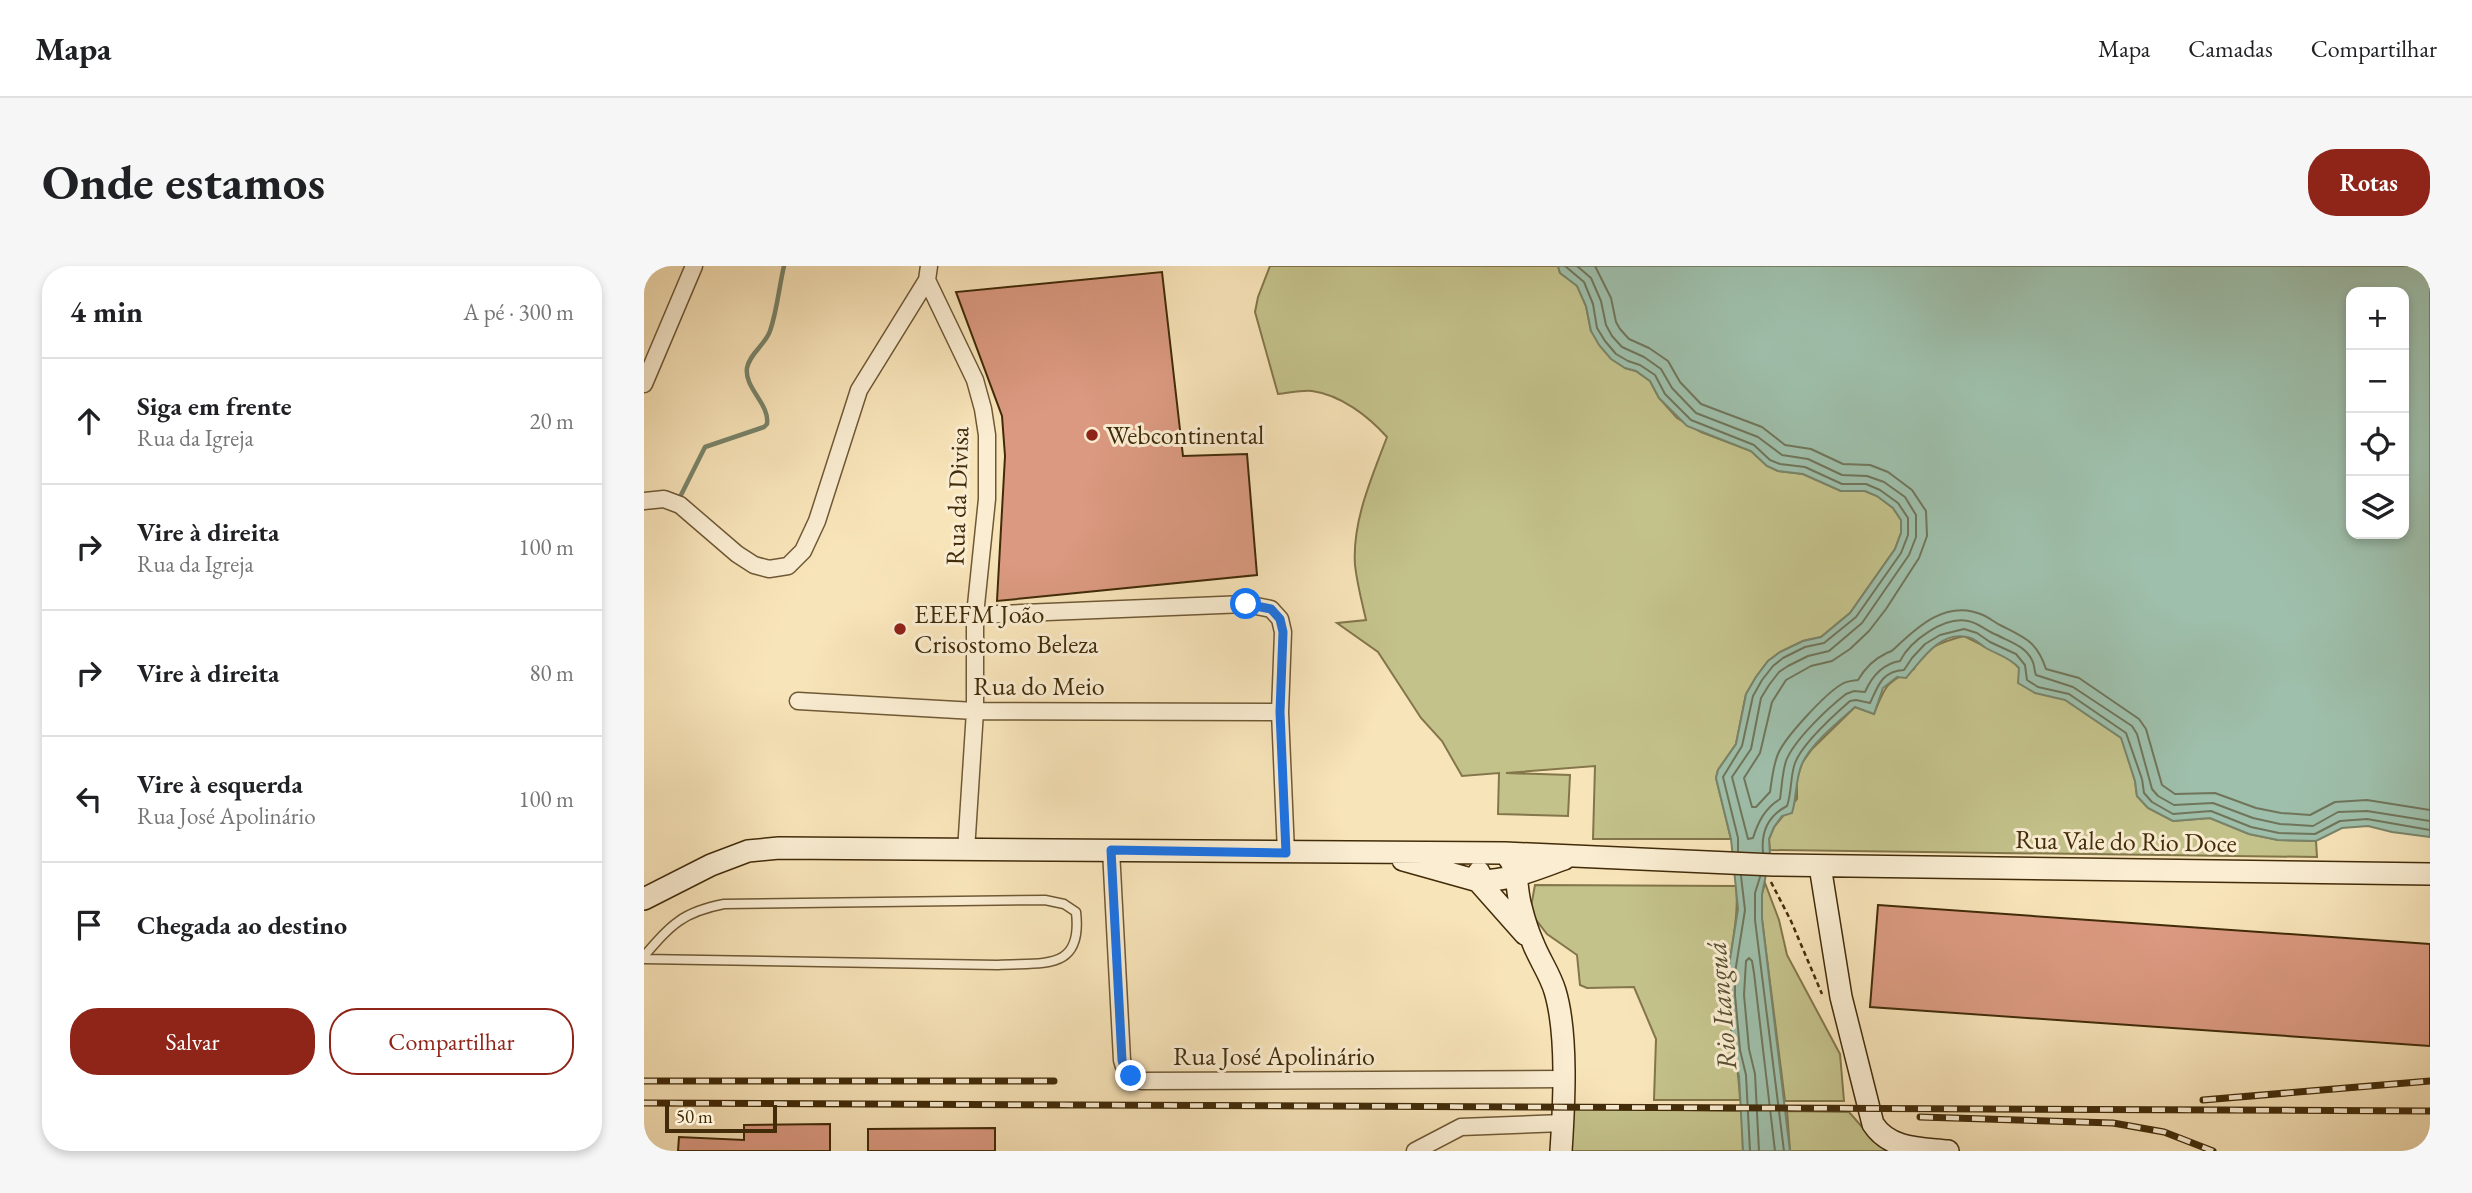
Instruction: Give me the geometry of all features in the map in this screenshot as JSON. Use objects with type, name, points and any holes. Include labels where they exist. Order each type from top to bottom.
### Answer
[{"type":"street","points":[[644,384],[694,266]]},
{"type":"street","points":[[644,501],[664,499],[680,505],[737,554],[754,565],[769,569],[788,566],[803,551],[817,521],[859,390],[928,273]]},
{"type":"street","name":"Rua da Divisa","points":[[928,273],[975,380],[985,422],[988,462],[987,499],[975,615],[975,711],[966,850]]},
{"type":"street","points":[[975,615],[1246,604],[1271,609],[1280,619],[1283,632],[1280,712],[1286,853]]},
{"type":"street","name":"Rua do Meio","points":[[798,701],[975,711],[1280,712]]},
{"type":"street","name":"Rua Vale do Rio Doce","points":[[644,900],[710,865],[748,851],[779,848],[1495,853],[1711,864],[2430,874]]},
{"type":"street","name":"Rua José Apolinário","points":[[1111,850],[1122,1060],[1125,1070],[1131,1076],[1142,1081],[1563,1079]]},
{"type":"street","points":[[1378,853],[1478,881],[1517,876],[1572,855]]},
{"type":"street","points":[[1533,944],[1478,881],[1480,866],[1495,853],[1514,864],[1517,895],[1533,944],[1554,988],[1560,1009],[1562,1151]]},
{"type":"street","points":[[1820,866],[1841,997],[1873,1124],[1883,1136],[1897,1144],[1948,1151]]},
{"type":"street","points":[[1415,1151],[1461,1127],[1563,1123]]},
{"type":"lane","points":[[1045,900],[1064,904],[1076,912],[1078,932],[1074,948],[1064,958],[1033,963],[998,965],[644,958],[674,923],[707,907],[724,904],[1045,900]]},
{"type":"shaded area","points":[[1270,266],[1558,266],[1560,273],[1577,285],[1586,306],[1591,331],[1625,368],[1636,371],[1650,381],[1659,398],[1677,418],[1701,432],[1751,451],[1767,466],[1778,471],[1803,474],[1841,491],[1865,491],[1893,508],[1901,520],[1901,533],[1895,549],[1850,613],[1821,637],[1803,641],[1768,661],[1746,694],[1736,744],[1718,770],[1716,778],[1731,839],[1593,839],[1595,766],[1506,773],[1570,775],[1568,816],[1498,814],[1499,773],[1462,776],[1442,741],[1421,718],[1378,652],[1337,623],[1366,620],[1358,586],[1355,549],[1364,500],[1387,437],[1363,414],[1323,393],[1299,391],[1278,394],[1255,312]]},
{"type":"shaded area","points":[[1964,636],[2012,660],[2019,668],[2122,738],[2137,796],[2148,808],[2173,821],[2210,818],[2249,834],[2278,840],[2316,841],[2317,857],[1770,850],[1769,839],[1774,827],[1797,799],[1797,779],[1802,763],[1812,749],[1855,707],[1874,714],[1888,686],[1914,669],[1928,651]]},
{"type":"shaded area","points":[[1765,883],[1779,920],[1787,955],[1840,1054],[1844,1101],[1785,1101],[1762,919]]},
{"type":"shaded area","points":[[1535,885],[1736,886],[1728,993],[1740,1100],[1654,1100],[1656,1039],[1634,987],[1587,988],[1580,985],[1577,955],[1547,934],[1530,912]]},
{"type":"shaded area","points":[[1570,1108],[1742,1111],[1743,1151],[1570,1151]]},
{"type":"shaded area","points":[[1787,1111],[1849,1112],[1877,1144],[1887,1151],[1790,1151]]},
{"type":"water","points":[[1558,266],[2430,266],[2430,837],[2368,826],[2342,828],[2316,841],[2278,840],[2249,834],[2210,818],[2173,821],[2148,808],[2137,796],[2121,738],[2065,700],[2035,693],[2018,683],[2019,668],[2015,664],[1975,640],[1957,636],[1948,638],[1932,649],[1906,678],[1897,677],[1883,688],[1874,714],[1855,707],[1818,741],[1800,770],[1792,813],[1782,816],[1769,839],[1770,855],[1762,894],[1762,919],[1790,1151],[1743,1151],[1739,1076],[1733,1051],[1728,996],[1728,972],[1738,909],[1731,839],[1716,778],[1718,770],[1736,744],[1746,694],[1756,677],[1768,661],[1780,652],[1803,641],[1821,637],[1850,613],[1895,549],[1901,533],[1901,520],[1893,508],[1877,496],[1865,491],[1841,491],[1803,474],[1778,471],[1767,466],[1751,451],[1687,426],[1659,398],[1650,381],[1611,359],[1599,345],[1591,331],[1586,306],[1577,286],[1560,273]]},
{"type":"building","name":"Webcontinental","points":[[1162,272],[1183,456],[1247,454],[1257,575],[997,601],[1005,456],[1002,416],[956,292]]},
{"type":"building","points":[[1878,905],[2430,944],[2430,1046],[1870,1007]]},
{"type":"building","points":[[830,1124],[830,1151],[678,1151],[679,1137],[744,1140],[744,1125]]},
{"type":"building","points":[[995,1128],[995,1151],[868,1151],[868,1129]]},
{"type":"waterway","points":[[679,499],[705,447],[767,424],[765,410],[749,382],[747,368],[770,331],[784,266]]},
{"type":"railway","points":[[644,1081],[1054,1081]]},
{"type":"railway","points":[[2203,1100],[2430,1081]]},
{"type":"railway","points":[[644,1103],[2430,1111]]},
{"type":"railway","points":[[1920,1117],[2113,1123],[2164,1132],[2213,1151]]},
{"type":"place","name":"Webcontinental","points":[[1092,435]]},
{"type":"place","name":"EEEFM João Crisostomo Beleza","points":[[900,629]]},
{"type":"route","points":[[1131,1076],[1125,1070],[1122,1060],[1111,850],[1286,853],[1280,712],[1283,632],[1280,619],[1271,609],[1246,604]]},
{"type":"water label","name":"Rio Itanguá","points":[[1721,1006]]}]
